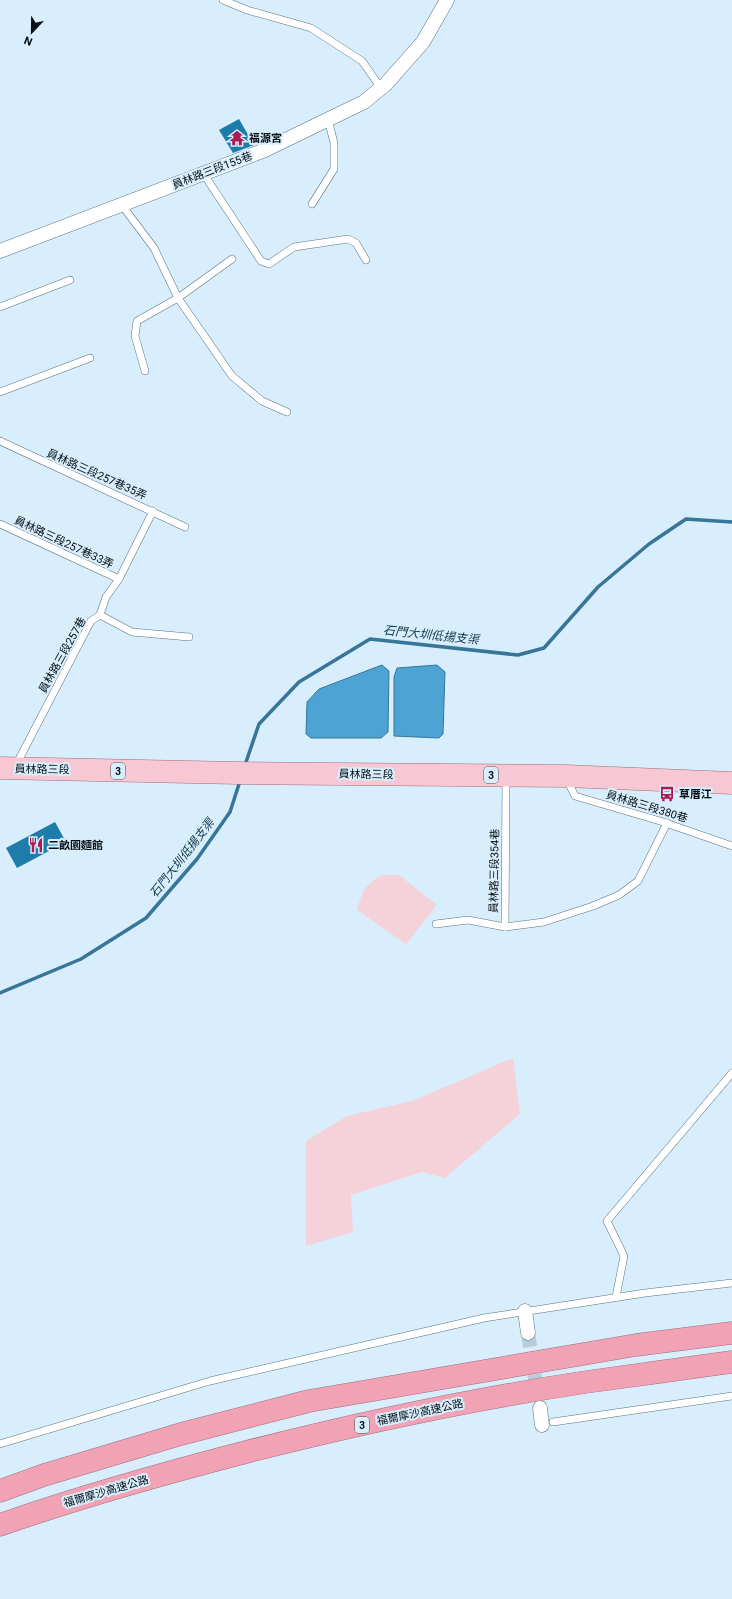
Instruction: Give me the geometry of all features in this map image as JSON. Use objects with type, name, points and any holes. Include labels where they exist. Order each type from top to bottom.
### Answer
[{"type":"highway","points":[[0,1491],[44,1475],[180,1434],[309,1401],[636,1345],[732,1333]]},
{"type":"highway","name":"福爾摩沙高速公路","points":[[0,1525],[57,1505],[164,1474],[324,1432],[466,1403],[585,1382],[732,1362]]},
{"type":"main road","name":"員林路三段","points":[[7,768],[243,773],[566,776],[732,783]]},
{"type":"street","name":"員林路三段155巷","points":[[0,251],[265,150],[364,102],[381,88],[423,42],[447,0]]},
{"type":"street","points":[[525,1311],[528,1333]]},
{"type":"street","points":[[540,1408],[548,1424]]},
{"type":"lane","points":[[223,0],[247,10],[310,28],[362,61],[381,88]]},
{"type":"lane","points":[[312,204],[334,169],[334,143],[328,120]]},
{"type":"lane","points":[[203,173],[261,261],[269,264],[294,247],[348,239],[356,243],[366,260]]},
{"type":"lane","points":[[121,204],[154,248],[178,298],[232,376],[262,401],[286,412]]},
{"type":"lane","points":[[145,371],[135,336],[137,321],[178,298],[232,259]]},
{"type":"lane","points":[[0,307],[70,280]]},
{"type":"lane","points":[[0,392],[90,358]]},
{"type":"lane","name":"員林路三段257巷35弄","points":[[0,441],[185,527]]},
{"type":"lane","name":"員林路三段257巷","points":[[7,768],[90,621],[100,615],[106,597],[119,579],[153,511]]},
{"type":"lane","name":"員林路三段257巷33弄","points":[[0,524],[119,579]]},
{"type":"lane","points":[[100,615],[132,632],[189,638]]},
{"type":"lane","name":"員林路三段354巷","points":[[506,776],[505,927],[544,922],[593,906],[619,895],[638,881],[667,823]]},
{"type":"lane","name":"員林路三段380巷","points":[[566,776],[575,796],[667,823],[732,846]]},
{"type":"lane","points":[[436,924],[468,920],[505,927]]},
{"type":"lane","points":[[616,1297],[624,1256],[607,1221],[732,1073]]},
{"type":"lane","points":[[0,1444],[210,1381],[484,1318],[616,1297],[732,1282]]},
{"type":"lane","points":[[548,1424],[732,1396]]},
{"type":"shaded area","points":[[382,875],[399,875],[437,905],[406,944],[357,910],[365,889],[371,882]]},
{"type":"shaded area","points":[[513,1058],[520,1114],[445,1178],[422,1172],[351,1195],[353,1232],[306,1246],[306,1141],[347,1116],[412,1101]]},
{"type":"water","points":[[382,665],[389,671],[388,732],[381,738],[311,738],[306,734],[307,702],[319,689]]},
{"type":"water","points":[[437,665],[445,672],[443,734],[439,738],[394,736],[394,677],[397,668]]},
{"type":"building","name":"福源宮","points":[[239,119],[254,145],[233,153],[219,130]]},
{"type":"building","name":"二畝園麵館","points":[[55,822],[66,842],[17,868],[6,848]]},
{"type":"waterway","name":"石門大圳低揚支渠","points":[[245,765],[259,724],[299,682],[370,639],[518,655],[544,648],[598,587],[649,544],[686,519],[732,522]]},
{"type":"waterway","name":"石門大圳低揚支渠","points":[[0,993],[81,959],[146,918],[197,859],[230,812],[240,781]]},
{"type":"tunnel","points":[[528,1333],[538,1397]]},
{"type":"place","name":"福源宮","points":[[237,138]]},
{"type":"place","name":"草厝江","points":[[667,794]]},
{"type":"place","name":"二畝園麵館","points":[[36,845]]}]
